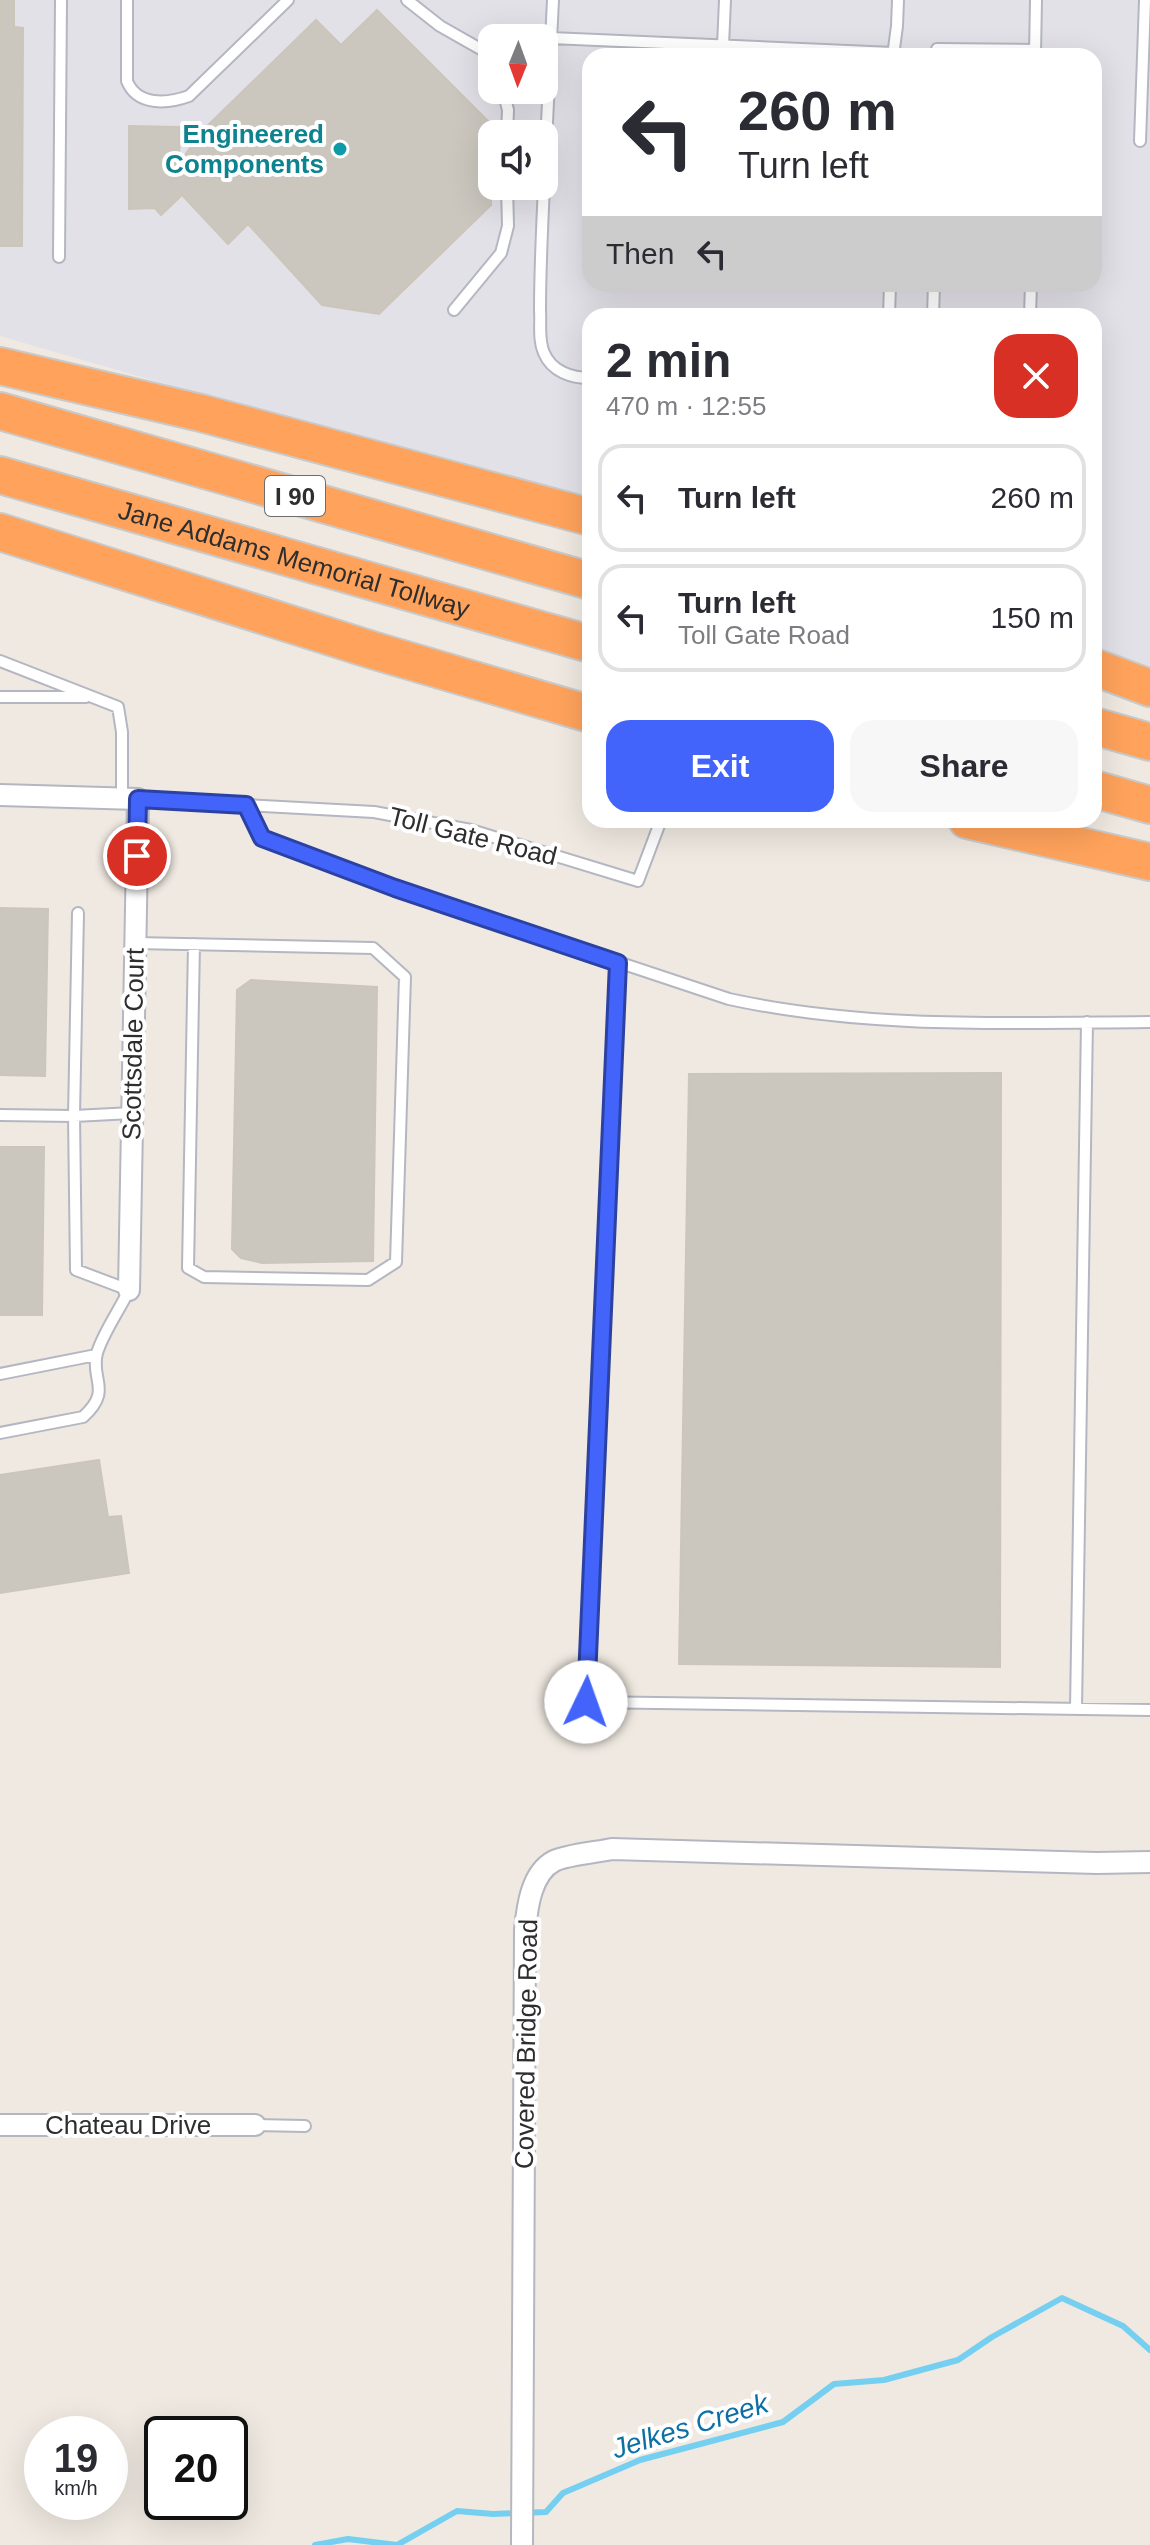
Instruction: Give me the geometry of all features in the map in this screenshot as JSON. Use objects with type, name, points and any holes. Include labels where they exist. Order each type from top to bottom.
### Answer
[{"type":"highway","points":[[0,366],[201,413],[582,515]]},
{"type":"highway","name":"I 90","points":[[0,411],[582,579]]},
{"type":"highway","name":"Jane Addams Memorial Tollway","points":[[0,475],[582,642]]},
{"type":"highway","points":[[0,532],[372,650],[582,712]]},
{"type":"highway","points":[[1102,670],[1150,688]]},
{"type":"highway","points":[[1102,728],[1150,742]]},
{"type":"highway","points":[[1102,791],[1150,805]]},
{"type":"highway","points":[[1002,828],[1150,862]]},
{"type":"street","name":"Toll Gate Road","points":[[0,795],[130,799]]},
{"type":"street","name":"Scottsdale Court","points":[[129,1290],[135,943],[130,799]]},
{"type":"street","name":"Covered Bridge Road","points":[[522,2539],[525,1930],[527,1903],[537,1878],[554,1861],[612,1849],[1150,1862]]},
{"type":"street","name":"Chateau Drive","points":[[0,2125],[255,2125]]},
{"type":"lane","points":[[59,257],[61,0]]},
{"type":"lane","points":[[127,0],[127,81],[131,91],[139,97],[154,101],[175,101],[189,96],[288,0]]},
{"type":"lane","points":[[407,0],[440,26],[478,48]]},
{"type":"lane","points":[[552,24],[553,0]]},
{"type":"lane","points":[[723,46],[725,0]]},
{"type":"lane","points":[[894,48],[898,0]]},
{"type":"lane","points":[[1035,48],[1036,0]]},
{"type":"lane","points":[[1140,141],[1145,0]]},
{"type":"lane","points":[[558,38],[766,48]]},
{"type":"lane","points":[[454,310],[501,253],[508,226],[507,200]]},
{"type":"lane","points":[[543,200],[541,342],[545,356],[556,368],[572,378],[582,378]]},
{"type":"lane","points":[[0,661],[118,707],[130,799]]},
{"type":"lane","points":[[0,697],[94,697]]},
{"type":"lane","name":"Toll Gate Road","points":[[130,799],[374,812],[471,830],[638,881],[658,828]]},
{"type":"lane","points":[[246,805],[262,838],[395,888],[729,999],[828,1016],[996,1023],[1150,1022]]},
{"type":"lane","points":[[0,1433],[83,1417],[93,1408],[100,1393],[96,1355],[129,1290],[76,1270],[74,1116],[78,913]]},
{"type":"lane","points":[[135,943],[194,944],[373,948],[405,977],[396,1262],[368,1280],[204,1277],[188,1268],[194,944]]},
{"type":"lane","points":[[618,963],[586,1702],[1150,1710]]},
{"type":"lane","points":[[1076,1709],[1087,1022]]},
{"type":"lane","points":[[0,1115],[132,1113]]},
{"type":"lane","points":[[0,1374],[96,1355]]},
{"type":"lane","points":[[255,2125],[305,2126]]},
{"type":"shaded area","points":[[0,0],[1150,0],[1150,670],[1102,656],[1102,308],[582,308],[582,505],[0,336]]},
{"type":"building","points":[[0,0],[14,0],[14,27],[23,28],[22,246],[0,246]]},
{"type":"building","name":"Engineered Components","points":[[377,10],[487,120],[478,120],[478,200],[491,200],[491,205],[379,314],[322,305],[248,224],[228,244],[182,195],[161,215],[155,208],[129,209],[129,126],[180,127],[179,164],[200,133],[316,20],[341,45]]},
{"type":"building","points":[[0,908],[48,909],[45,1076],[0,1075]]},
{"type":"building","points":[[251,980],[377,987],[373,1261],[262,1263],[241,1258],[232,1249],[237,990]]},
{"type":"building","points":[[1001,1073],[1000,1667],[679,1664],[689,1074]]},
{"type":"building","points":[[0,1147],[44,1147],[42,1315],[0,1315]]},
{"type":"building","points":[[99,1460],[108,1517],[121,1516],[129,1573],[0,1593],[0,1475]]},
{"type":"waterway","name":"Jelkes Creek","points":[[315,2545],[348,2539],[397,2545],[457,2511],[493,2514],[546,2512],[563,2493],[640,2460],[783,2422],[834,2384],[884,2380],[958,2360],[1062,2298],[1123,2326],[1150,2350]]},
{"type":"place","name":"Engineered Components","points":[[340,149]]},
{"type":"route","points":[[137,856],[138,799],[246,805],[262,838],[395,888],[618,963],[586,1702]]}]
